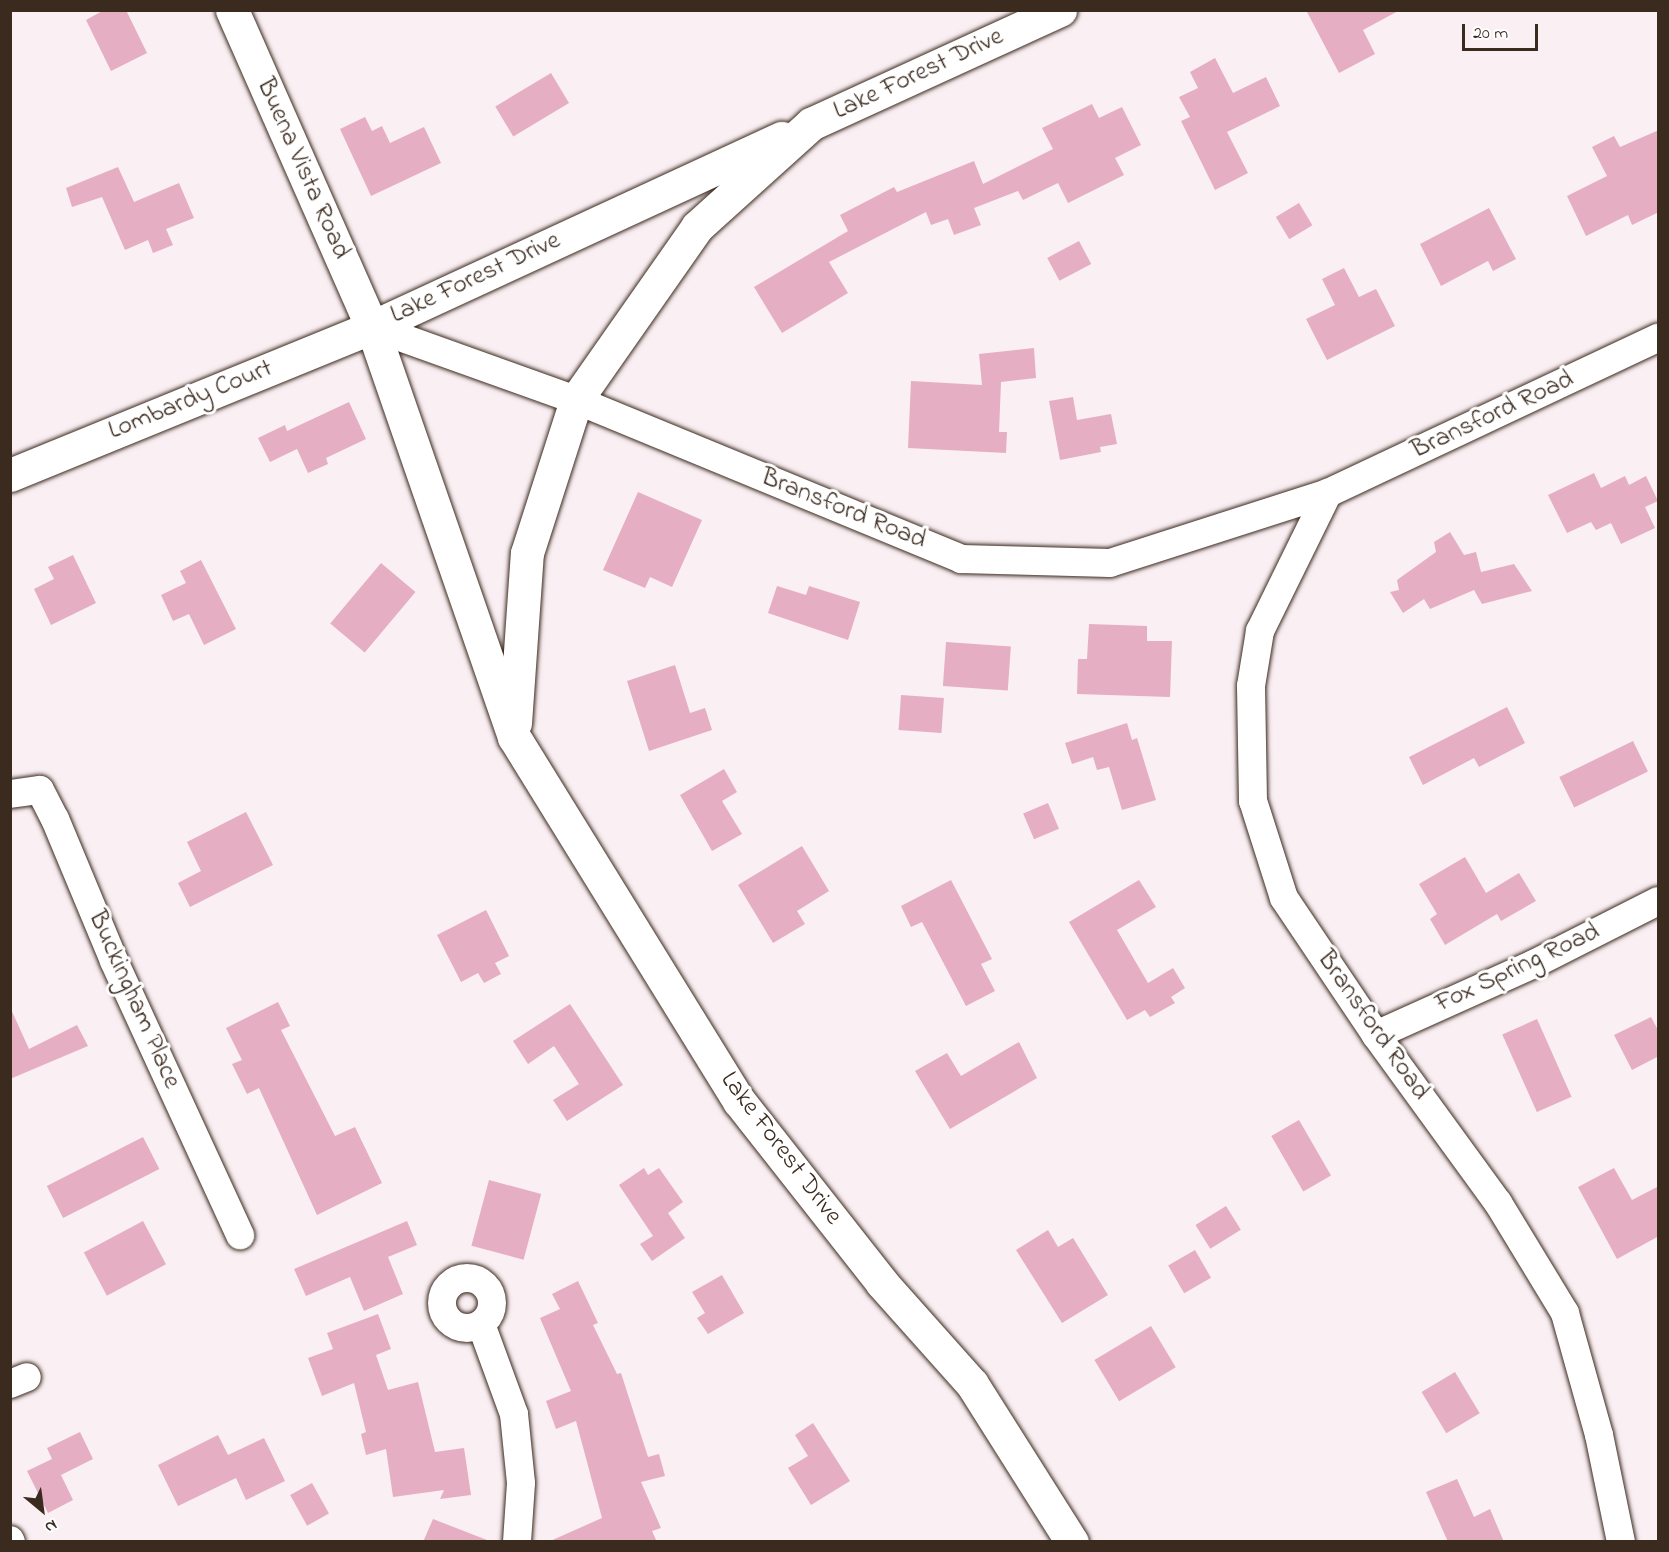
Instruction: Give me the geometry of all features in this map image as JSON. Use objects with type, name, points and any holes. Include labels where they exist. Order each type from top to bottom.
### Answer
[{"type":"street","name":"Buena Vista Road","points":[[232,10],[372,327]]},
{"type":"street","name":"Lake Forest Drive","points":[[1060,10],[372,327],[514,737],[739,1101],[882,1283],[972,1384],[1072,1542]]},
{"type":"street","name":"Lake Forest Drive","points":[[514,737],[528,553],[576,400],[696,227],[811,124]]},
{"type":"street","name":"Bransford Road","points":[[372,327],[576,400],[962,559],[1110,563],[1328,493],[1659,338]]},
{"type":"street","name":"Lombardy Court","points":[[10,475],[372,327]]},
{"type":"street","name":"Bransford Road","points":[[1328,493],[1260,631],[1251,686],[1253,801],[1284,898],[1376,1035],[1498,1203],[1565,1313],[1599,1435],[1621,1542]]},
{"type":"street","name":"Buckingham Place","points":[[10,794],[40,790],[55,819],[114,961],[240,1235]]},
{"type":"street","name":"Fox Spring Road","points":[[1376,1035],[1534,963],[1659,901]]},
{"type":"street","points":[[481,1324],[514,1414],[521,1483],[517,1542]]},
{"type":"building","points":[[104,10],[126,10],[147,53],[111,71],[86,20]]},
{"type":"building","points":[[1306,10],[1400,10],[1363,30],[1375,54],[1339,73]]},
{"type":"building","points":[[1215,58],[1233,93],[1266,77],[1280,106],[1227,132],[1248,173],[1215,190],[1181,121],[1190,117],[1179,97],[1198,88],[1190,72]]},
{"type":"building","points":[[551,73],[569,103],[513,136],[495,106]]},
{"type":"building","points":[[1092,104],[1099,118],[1122,107],[1141,145],[1115,158],[1124,175],[1068,203],[1058,183],[1023,200],[1018,191],[974,208],[981,225],[954,235],[948,219],[931,225],[926,212],[829,262],[848,293],[782,333],[754,287],[848,231],[840,215],[894,187],[897,192],[974,161],[983,184],[1053,149],[1042,128]]},
{"type":"building","points":[[365,117],[372,131],[382,126],[390,143],[424,127],[441,163],[371,196],[340,129]]},
{"type":"building","points":[[1659,130],[1659,212],[1632,225],[1628,215],[1586,236],[1567,196],[1607,176],[1592,147],[1614,136],[1620,147]]},
{"type":"building","points":[[118,167],[134,202],[179,183],[194,218],[166,229],[173,245],[153,253],[148,240],[125,250],[102,197],[72,207],[66,188]]},
{"type":"building","points":[[1299,203],[1312,225],[1289,239],[1276,217]]},
{"type":"building","points":[[1489,208],[1516,259],[1493,271],[1488,261],[1441,286],[1420,244]]},
{"type":"building","points":[[1079,241],[1091,264],[1059,281],[1047,258]]},
{"type":"building","points":[[1344,268],[1359,297],[1376,289],[1395,326],[1327,360],[1306,319],[1335,305],[1322,279]]},
{"type":"building","points":[[1034,348],[1036,378],[1001,382],[999,432],[1007,432],[1006,453],[908,448],[911,381],[982,385],[979,354]]},
{"type":"building","points":[[1073,397],[1077,420],[1111,414],[1117,444],[1100,447],[1101,452],[1060,460],[1049,401]]},
{"type":"building","points":[[349,402],[366,439],[326,458],[328,464],[308,473],[297,449],[270,462],[258,438],[285,425],[287,431]]},
{"type":"building","points":[[1594,473],[1601,488],[1625,476],[1629,485],[1646,476],[1658,501],[1645,507],[1655,528],[1621,544],[1611,523],[1596,530],[1591,522],[1567,533],[1548,495]]},
{"type":"building","points":[[638,492],[702,520],[672,587],[650,577],[645,588],[603,570]]},
{"type":"building","points":[[1450,532],[1464,555],[1476,552],[1481,572],[1514,564],[1532,591],[1482,604],[1474,590],[1430,609],[1424,599],[1403,613],[1390,592],[1399,590],[1397,580],[1436,552],[1434,542]]},
{"type":"building","points":[[73,555],[96,603],[51,625],[34,589],[54,579],[48,567]]},
{"type":"building","points":[[201,560],[236,629],[204,645],[189,614],[173,621],[161,595],[186,583],[180,571]]},
{"type":"building","points":[[381,563],[415,592],[365,652],[330,624]]},
{"type":"building","points":[[777,586],[806,595],[809,586],[860,602],[848,640],[768,613]]},
{"type":"building","points":[[1089,624],[1147,626],[1147,641],[1172,641],[1170,697],[1077,694],[1078,659],[1087,659]]},
{"type":"building","points":[[946,642],[1011,647],[1008,690],[943,686]]},
{"type":"building","points":[[675,665],[690,713],[705,708],[712,730],[649,751],[627,681]]},
{"type":"building","points":[[901,695],[944,698],[941,733],[899,730]]},
{"type":"building","points":[[1507,707],[1525,743],[1479,767],[1474,758],[1423,785],[1409,757]]},
{"type":"building","points":[[1127,723],[1132,740],[1137,738],[1156,800],[1122,810],[1109,767],[1097,770],[1093,757],[1072,764],[1065,743]]},
{"type":"building","points":[[1633,741],[1648,772],[1574,808],[1559,777]]},
{"type":"building","points":[[724,769],[737,792],[722,801],[742,834],[712,851],[680,795]]},
{"type":"building","points":[[1048,803],[1059,829],[1034,839],[1023,814]]},
{"type":"building","points":[[246,812],[273,865],[190,907],[178,883],[201,871],[187,842]]},
{"type":"building","points":[[802,846],[829,891],[797,911],[805,924],[773,943],[738,885]]},
{"type":"building","points":[[1465,857],[1486,893],[1519,873],[1536,901],[1501,921],[1497,914],[1445,945],[1430,919],[1437,914],[1419,884]]},
{"type":"building","points":[[951,880],[992,959],[981,964],[995,991],[966,1006],[922,922],[911,927],[901,906]]},
{"type":"building","points":[[1139,880],[1156,907],[1117,930],[1148,983],[1173,968],[1185,988],[1171,997],[1175,1003],[1150,1017],[1145,1010],[1127,1020],[1069,922]]},
{"type":"building","points":[[486,910],[509,956],[495,963],[501,974],[484,983],[478,973],[461,982],[437,935]]},
{"type":"building","points":[[278,1002],[290,1026],[281,1030],[335,1136],[355,1127],[382,1183],[317,1215],[259,1088],[247,1094],[232,1064],[242,1060],[226,1028]]},
{"type":"building","points":[[570,1004],[623,1085],[567,1121],[553,1100],[579,1084],[554,1046],[528,1064],[513,1041]]},
{"type":"building","points":[[10,1007],[29,1049],[77,1025],[88,1046],[10,1079]]},
{"type":"building","points":[[1651,1017],[1659,1032],[1659,1056],[1632,1070],[1614,1035]]},
{"type":"building","points":[[1537,1019],[1572,1097],[1537,1112],[1502,1034]]},
{"type":"building","points":[[1019,1042],[1037,1078],[950,1129],[915,1071],[947,1053],[961,1076]]},
{"type":"building","points":[[1299,1120],[1331,1175],[1303,1191],[1271,1136]]},
{"type":"building","points":[[143,1137],[159,1169],[63,1218],[47,1186]]},
{"type":"building","points":[[644,1168],[648,1175],[659,1168],[683,1202],[668,1213],[685,1238],[652,1261],[640,1244],[653,1236],[619,1185]]},
{"type":"building","points":[[1614,1168],[1632,1200],[1659,1186],[1659,1236],[1617,1259],[1578,1187]]},
{"type":"building","points":[[489,1180],[541,1194],[524,1260],[471,1246]]},
{"type":"building","points":[[1226,1206],[1241,1230],[1210,1249],[1195,1225]]},
{"type":"building","points":[[143,1221],[166,1264],[107,1296],[84,1252]]},
{"type":"building","points":[[407,1221],[417,1245],[388,1257],[403,1294],[364,1311],[350,1277],[306,1296],[294,1269]]},
{"type":"building","points":[[1048,1230],[1058,1247],[1073,1238],[1108,1295],[1062,1323],[1016,1250]]},
{"type":"building","points":[[1195,1250],[1211,1278],[1184,1293],[1168,1266]]},
{"type":"building","points":[[722,1275],[744,1313],[708,1334],[697,1318],[705,1313],[692,1292]]},
{"type":"building","points":[[578,1281],[598,1323],[593,1325],[617,1374],[621,1373],[648,1457],[659,1454],[665,1476],[641,1482],[661,1528],[652,1531],[657,1542],[548,1542],[602,1518],[576,1421],[556,1429],[546,1401],[571,1391],[540,1318],[560,1309],[552,1294]]},
{"type":"building","points":[[378,1314],[391,1349],[376,1355],[388,1390],[418,1382],[435,1452],[464,1448],[471,1495],[440,1499],[444,1490],[393,1497],[386,1449],[366,1455],[361,1434],[366,1432],[354,1383],[322,1396],[308,1358],[333,1349],[327,1333]]},
{"type":"building","points":[[1151,1326],[1176,1367],[1119,1401],[1094,1360]]},
{"type":"building","points":[[1455,1372],[1480,1413],[1446,1433],[1422,1392]]},
{"type":"building","points":[[813,1423],[850,1481],[811,1505],[788,1468],[808,1456],[795,1435]]},
{"type":"building","points":[[80,1432],[93,1459],[61,1475],[73,1500],[48,1513],[27,1471],[52,1459],[47,1448]]},
{"type":"building","points":[[218,1435],[228,1455],[264,1438],[285,1481],[246,1500],[236,1478],[178,1506],[158,1465]]},
{"type":"building","points":[[1457,1479],[1474,1517],[1490,1509],[1504,1542],[1448,1542],[1426,1492]]},
{"type":"building","points":[[312,1483],[329,1514],[307,1526],[290,1495]]},
{"type":"building","points":[[433,1519],[487,1540],[487,1542],[423,1542]]}]
